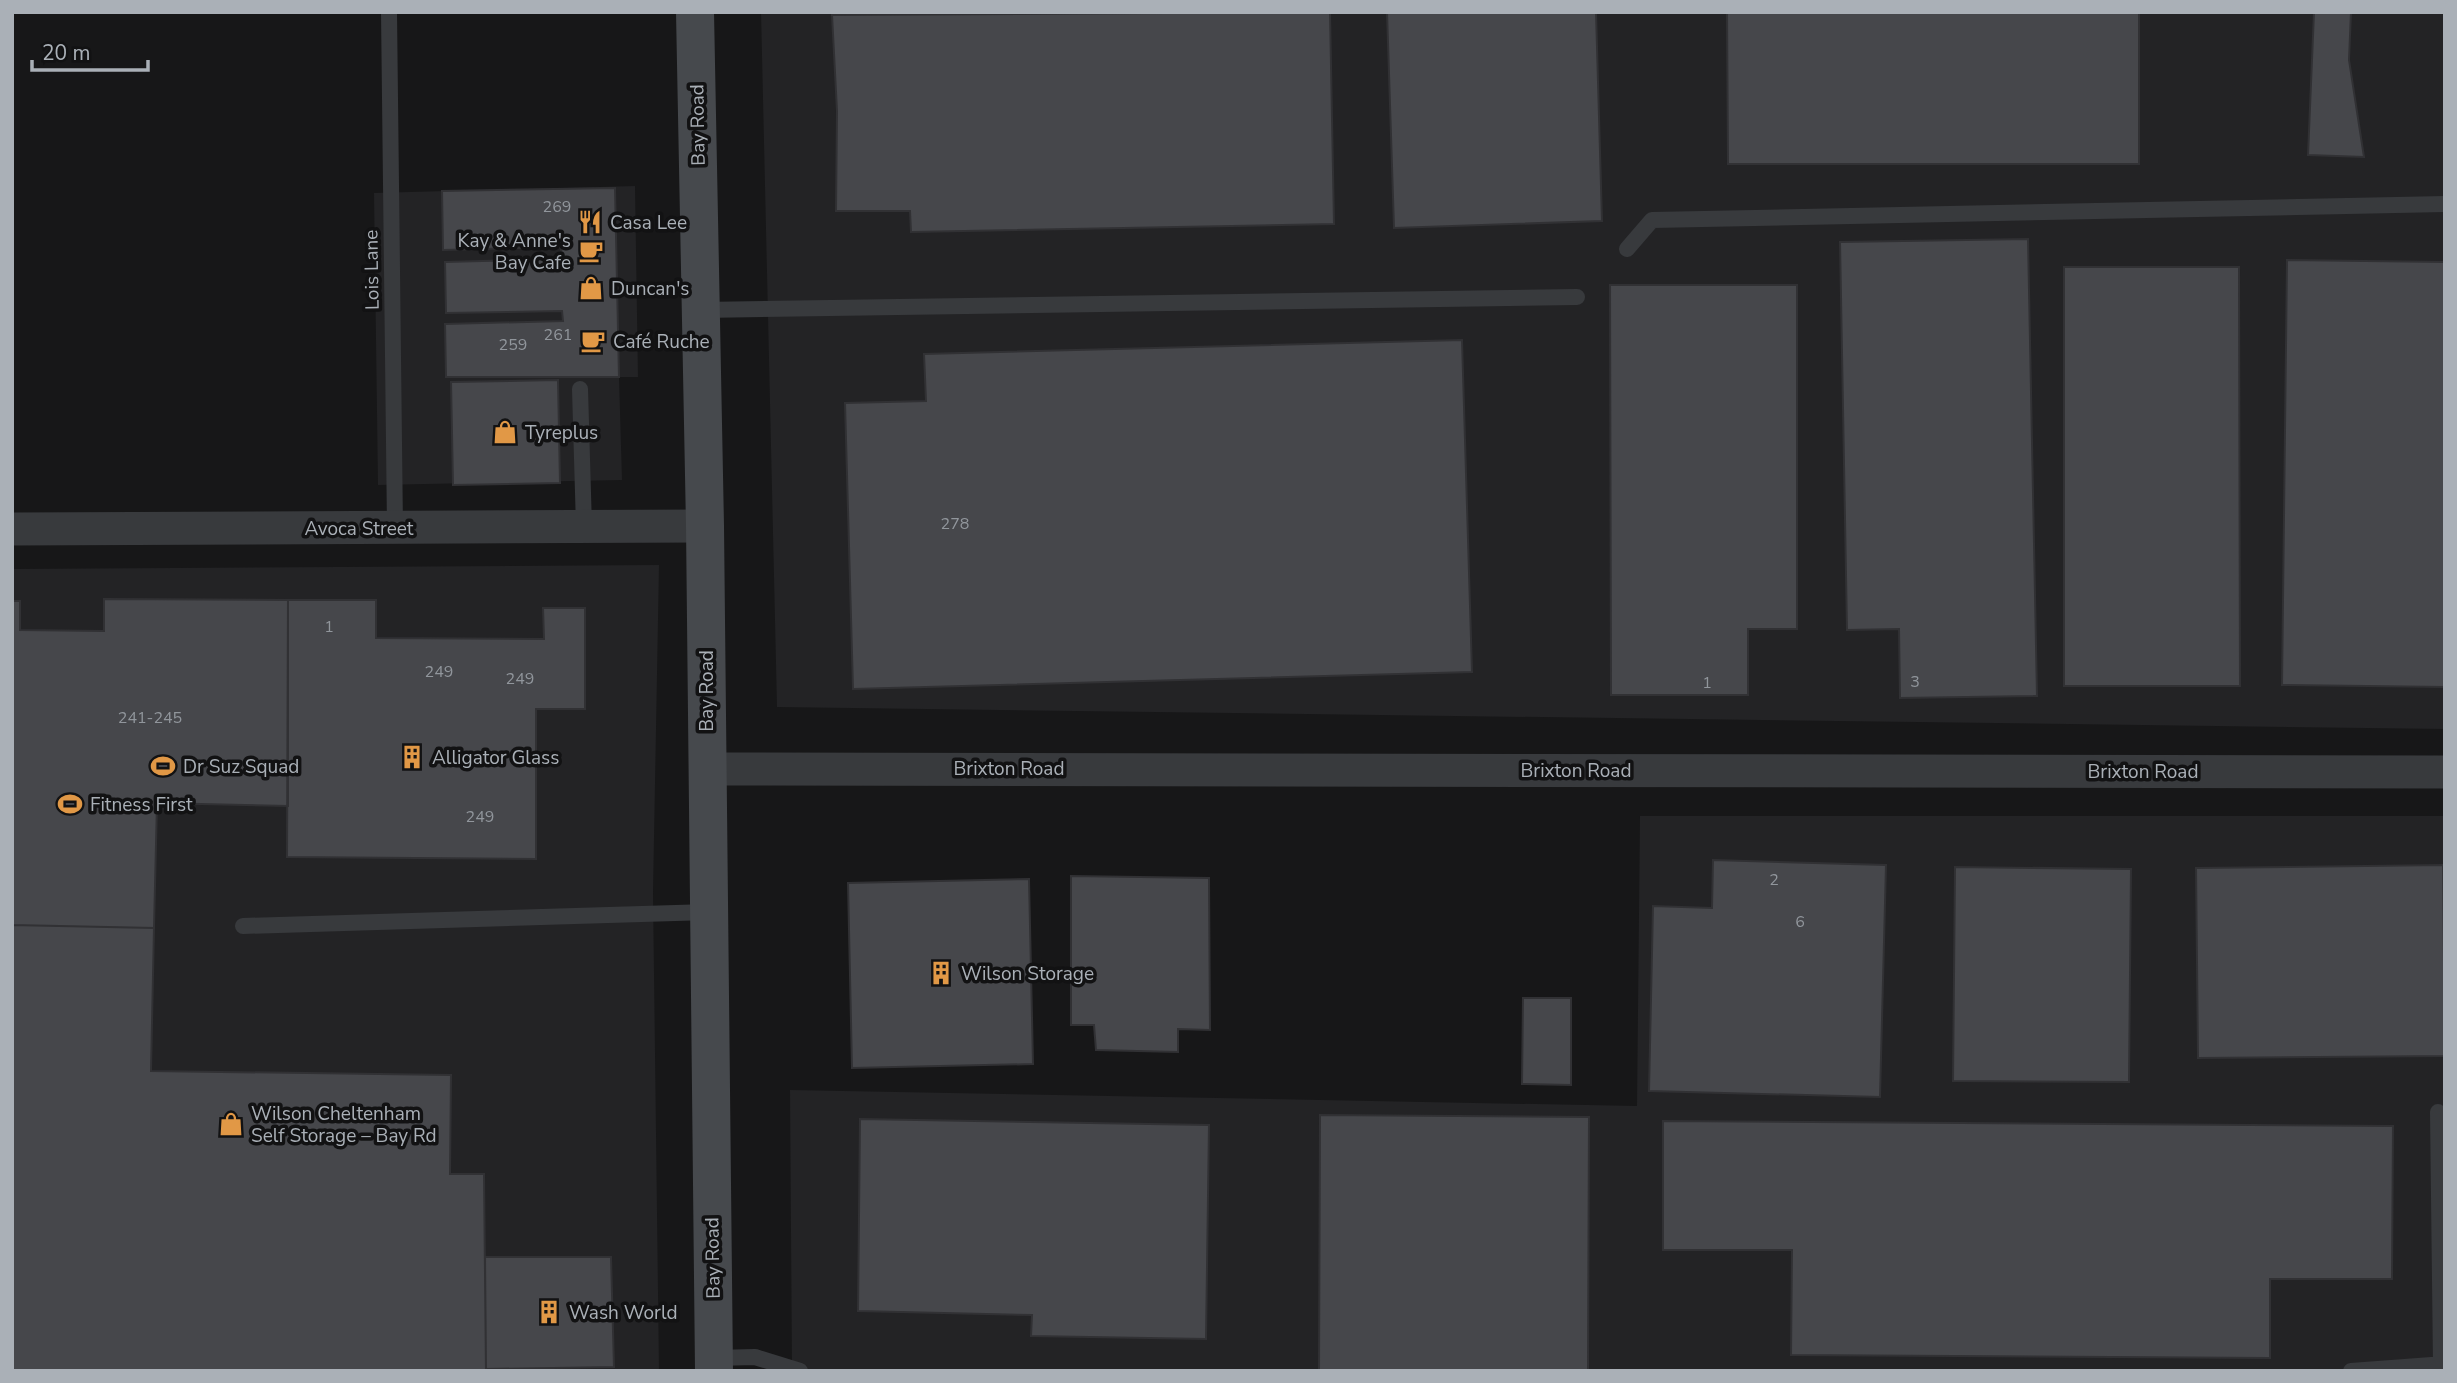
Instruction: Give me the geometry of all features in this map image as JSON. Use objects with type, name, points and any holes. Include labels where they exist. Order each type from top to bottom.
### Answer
[{"type":"main road","name":"Bay Road","points":[[695,12],[705,526],[714,1364]]},
{"type":"street","name":"Avoca Street","points":[[12,529],[705,526]]},
{"type":"street","name":"Brixton Road","points":[[707,769],[2445,772]]},
{"type":"lane","name":"Lois Lane","points":[[389,12],[395,528]]},
{"type":"lane","points":[[1627,249],[1652,220],[2445,204]]},
{"type":"lane","points":[[701,310],[1577,297]]},
{"type":"lane","points":[[580,389],[584,527]]},
{"type":"lane","points":[[243,926],[709,912]]},
{"type":"lane","points":[[2351,1371],[2443,1364],[2438,1112]]},
{"type":"lane","points":[[714,1364],[755,1357],[800,1371]]},
{"type":"shaded area","points":[[761,12],[2445,12],[2445,729],[777,707]]},
{"type":"shaded area","points":[[635,186],[638,377],[619,377],[622,480],[378,485],[374,193]]},
{"type":"shaded area","points":[[659,565],[653,893],[659,1371],[12,1371],[12,569]]},
{"type":"shaded area","points":[[1640,816],[2445,816],[2445,1371],[792,1371],[790,1090],[1637,1106]]},
{"type":"building","points":[[1330,12],[1334,224],[911,232],[910,211],[836,211],[837,111],[832,15]]},
{"type":"building","points":[[1387,12],[1596,12],[1602,221],[1394,228]]},
{"type":"building","points":[[1727,12],[2139,12],[2139,164],[1728,164]]},
{"type":"building","points":[[2314,12],[2351,12],[2349,60],[2364,157],[2308,155]]},
{"type":"building","points":[[615,188],[619,377],[446,377],[445,324],[563,321],[562,311],[446,313],[445,262],[562,259],[561,247],[443,250],[442,191]]},
{"type":"building","points":[[2028,239],[2037,696],[1900,698],[1899,629],[1847,630],[1840,242]]},
{"type":"building","points":[[2287,260],[2445,262],[2445,687],[2282,685]]},
{"type":"building","points":[[2064,267],[2239,267],[2240,686],[2064,686]]},
{"type":"building","points":[[1610,285],[1797,285],[1797,629],[1748,629],[1748,695],[1611,695]]},
{"type":"building","points":[[1462,340],[1472,672],[853,689],[845,403],[926,401],[924,354]]},
{"type":"building","name":"Tyreplus","points":[[558,380],[560,483],[453,485],[451,382]]},
{"type":"building","points":[[104,599],[288,600],[288,806],[157,803],[154,928],[12,925],[12,601],[20,601],[20,630],[104,631]]},
{"type":"building","name":"Alligator Glass","points":[[288,600],[376,600],[376,638],[544,639],[543,608],[585,608],[585,709],[536,709],[536,859],[287,857]]},
{"type":"building","points":[[1713,860],[1886,865],[1880,1097],[1649,1091],[1653,906],[1712,908]]},
{"type":"building","points":[[2443,865],[2445,1056],[2198,1058],[2196,868]]},
{"type":"building","points":[[1955,867],[2131,869],[2129,1082],[1953,1081]]},
{"type":"building","points":[[1071,876],[1209,878],[1210,1030],[1178,1029],[1178,1052],[1096,1050],[1094,1025],[1071,1025]]},
{"type":"building","name":"Wilson Storage","points":[[1029,879],[1033,1064],[852,1068],[848,883]]},
{"type":"building","name":"Wilson Cheltenham Self Storage – Bay Rd","points":[[12,925],[154,928],[151,1071],[451,1075],[450,1174],[484,1174],[486,1371],[12,1371]]},
{"type":"building","points":[[1523,998],[1571,998],[1571,1085],[1522,1084]]},
{"type":"building","points":[[1320,1115],[1589,1117],[1588,1371],[1319,1371]]},
{"type":"building","points":[[860,1119],[1209,1125],[1206,1339],[1031,1336],[1032,1315],[858,1311]]},
{"type":"building","points":[[1663,1121],[2393,1126],[2392,1279],[2270,1279],[2270,1358],[1791,1355],[1792,1250],[1663,1250]]},
{"type":"building","name":"Wash World","points":[[485,1257],[611,1257],[614,1367],[486,1369]]},
{"type":"place","name":"Casa Lee","points":[[590,222]]},
{"type":"place","name":"Kay & Anne's Bay Cafe","points":[[591,251]]},
{"type":"place","name":"Duncan's","points":[[591,288]]},
{"type":"place","name":"Café Ruche","points":[[593,341]]},
{"type":"place","name":"Tyreplus","points":[[505,432]]},
{"type":"place","name":"Alligator Glass","points":[[412,757]]},
{"type":"place","name":"Dr Suz Squad","points":[[163,766]]},
{"type":"place","name":"Fitness First","points":[[70,804]]},
{"type":"place","name":"Wilson Storage","points":[[941,973]]},
{"type":"place","name":"Wilson Cheltenham Self Storage – Bay Rd","points":[[231,1124]]},
{"type":"place","name":"Wash World","points":[[549,1312]]}]
